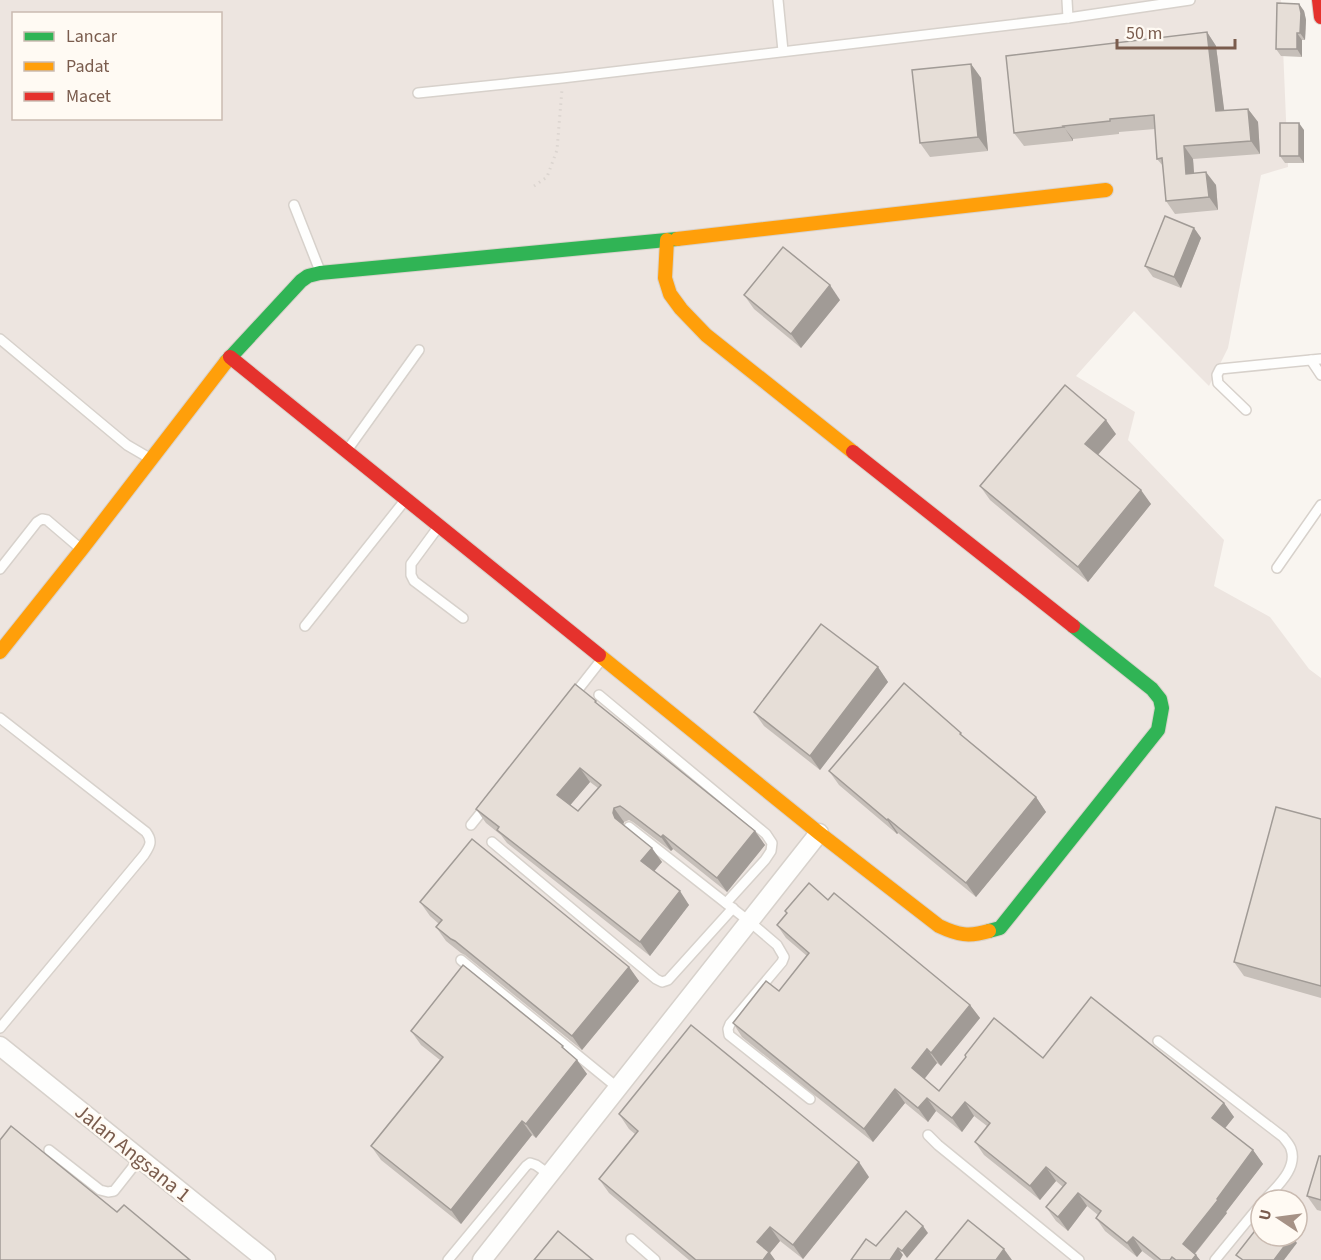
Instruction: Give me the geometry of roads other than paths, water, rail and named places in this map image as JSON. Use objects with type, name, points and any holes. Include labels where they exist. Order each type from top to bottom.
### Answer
[{"type":"street","points":[[1319,0],[1321,17]]},
{"type":"street","points":[[0,652],[230,357],[308,276],[667,240],[1106,190]]},
{"type":"street","points":[[230,357],[819,833],[939,926],[957,934],[976,935],[1000,928],[1158,730],[1163,708],[1158,696],[706,335],[681,310],[669,291],[665,279],[667,240]]},
{"type":"street","points":[[482,1260],[819,833]]},
{"type":"street","name":"Jalan Angsana 1","points":[[0,1046],[266,1260]]},
{"type":"lane","points":[[778,0],[783,51]]},
{"type":"lane","points":[[1067,0],[1068,18]]},
{"type":"lane","points":[[418,93],[1068,18],[1190,0]]},
{"type":"lane","points":[[294,205],[320,273]]},
{"type":"lane","points":[[0,339],[127,445],[151,459]]},
{"type":"lane","points":[[346,451],[419,350]]},
{"type":"lane","points":[[1245,410],[1218,383],[1217,375],[1220,369],[1316,359],[1321,375]]},
{"type":"lane","points":[[305,626],[406,499]]},
{"type":"lane","points":[[1276,568],[1321,505]]},
{"type":"lane","points":[[0,569],[42,519],[47,520],[82,549]]},
{"type":"lane","points":[[440,526],[411,564],[411,574],[414,581],[463,618]]},
{"type":"lane","points":[[566,704],[603,658]]},
{"type":"lane","points":[[492,842],[656,980],[662,982],[668,980],[765,860],[771,851],[772,843],[766,834],[599,695]]},
{"type":"lane","points":[[0,718],[146,832],[151,841],[144,855],[0,1028]]},
{"type":"lane","points":[[471,825],[493,797]]},
{"type":"lane","points":[[629,827],[777,945],[784,957],[782,962],[730,1024],[729,1035],[810,1099]]},
{"type":"lane","points":[[461,960],[618,1088]]},
{"type":"lane","points":[[1158,1041],[1283,1137],[1292,1149],[1292,1160],[1290,1169],[1275,1188]]},
{"type":"lane","points":[[928,1135],[1079,1260]]},
{"type":"lane","points":[[49,1150],[100,1190],[108,1192],[114,1191],[140,1158]]},
{"type":"lane","points":[[448,1260],[526,1166],[531,1163],[536,1164],[550,1175]]},
{"type":"lane","points":[[1215,1260],[1249,1219]]},
{"type":"lane","points":[[631,1239],[655,1260]]}]
